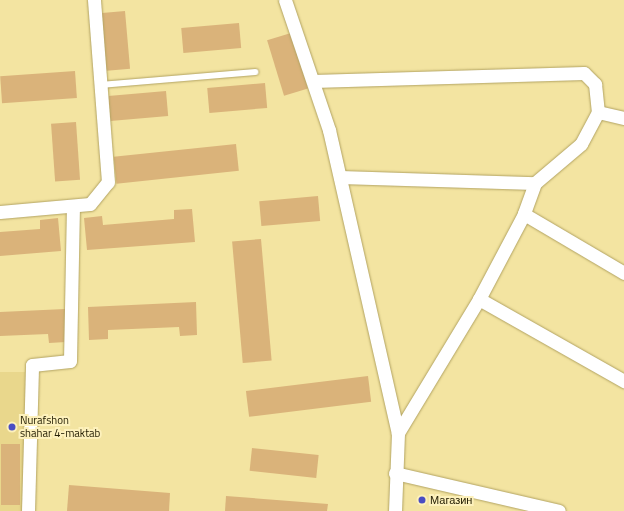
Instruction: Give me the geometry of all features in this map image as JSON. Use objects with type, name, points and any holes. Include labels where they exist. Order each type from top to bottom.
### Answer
[{"type":"street","points":[[0,212],[90,204],[108,182],[94,0]]},
{"type":"street","points":[[285,0],[312,81],[340,176],[398,433],[395,473],[395,511]]},
{"type":"street","points":[[312,81],[584,73],[595,84],[598,112],[580,144],[535,183],[524,214],[478,298],[398,433]]},
{"type":"street","points":[[598,112],[624,118]]},
{"type":"street","points":[[340,176],[535,183]]},
{"type":"street","points":[[28,511],[32,365],[70,361],[73,206]]},
{"type":"street","points":[[524,214],[624,273]]},
{"type":"street","points":[[478,298],[624,381]]},
{"type":"street","points":[[395,473],[559,511]]},
{"type":"lane","points":[[100,85],[255,72]]},
{"type":"shaded area","name":"Nurafshon shahar 4-maktab","points":[[0,372],[25,372],[25,511],[0,511]]},
{"type":"building","points":[[125,11],[130,69],[104,71],[99,13]]},
{"type":"building","points":[[239,23],[241,48],[183,53],[181,28]]},
{"type":"building","points":[[291,33],[308,88],[284,96],[267,40]]},
{"type":"building","points":[[75,71],[77,98],[2,103],[0,76]]},
{"type":"building","points":[[265,83],[267,108],[209,113],[207,88]]},
{"type":"building","points":[[166,91],[168,116],[110,121],[108,96]]},
{"type":"building","points":[[76,122],[80,180],[55,182],[51,124]]},
{"type":"building","points":[[236,144],[239,171],[116,184],[114,157]]},
{"type":"building","points":[[318,196],[320,221],[261,226],[259,201]]},
{"type":"building","points":[[192,209],[195,242],[87,250],[84,218],[102,216],[103,225],[174,219],[174,210]]},
{"type":"building","points":[[58,218],[61,251],[0,256],[0,232],[40,229],[40,220]]},
{"type":"building","points":[[261,239],[272,361],[243,363],[232,242]]},
{"type":"building","points":[[196,302],[197,335],[180,336],[179,327],[108,330],[108,339],[89,340],[88,307]]},
{"type":"building","points":[[65,309],[66,342],[49,343],[48,334],[0,336],[0,312]]},
{"type":"building","points":[[368,376],[371,402],[249,417],[246,391]]},
{"type":"building","points":[[1,444],[20,444],[20,505],[1,505]]},
{"type":"building","points":[[252,448],[319,455],[316,478],[250,471]]},
{"type":"building","points":[[69,485],[170,493],[169,511],[67,511]]},
{"type":"building","points":[[226,496],[328,504],[327,511],[225,511]]},
{"type":"place","name":"Nurafshon shahar 4-maktab","points":[[12,427]]},
{"type":"place","name":"Магазин","points":[[422,500]]}]
